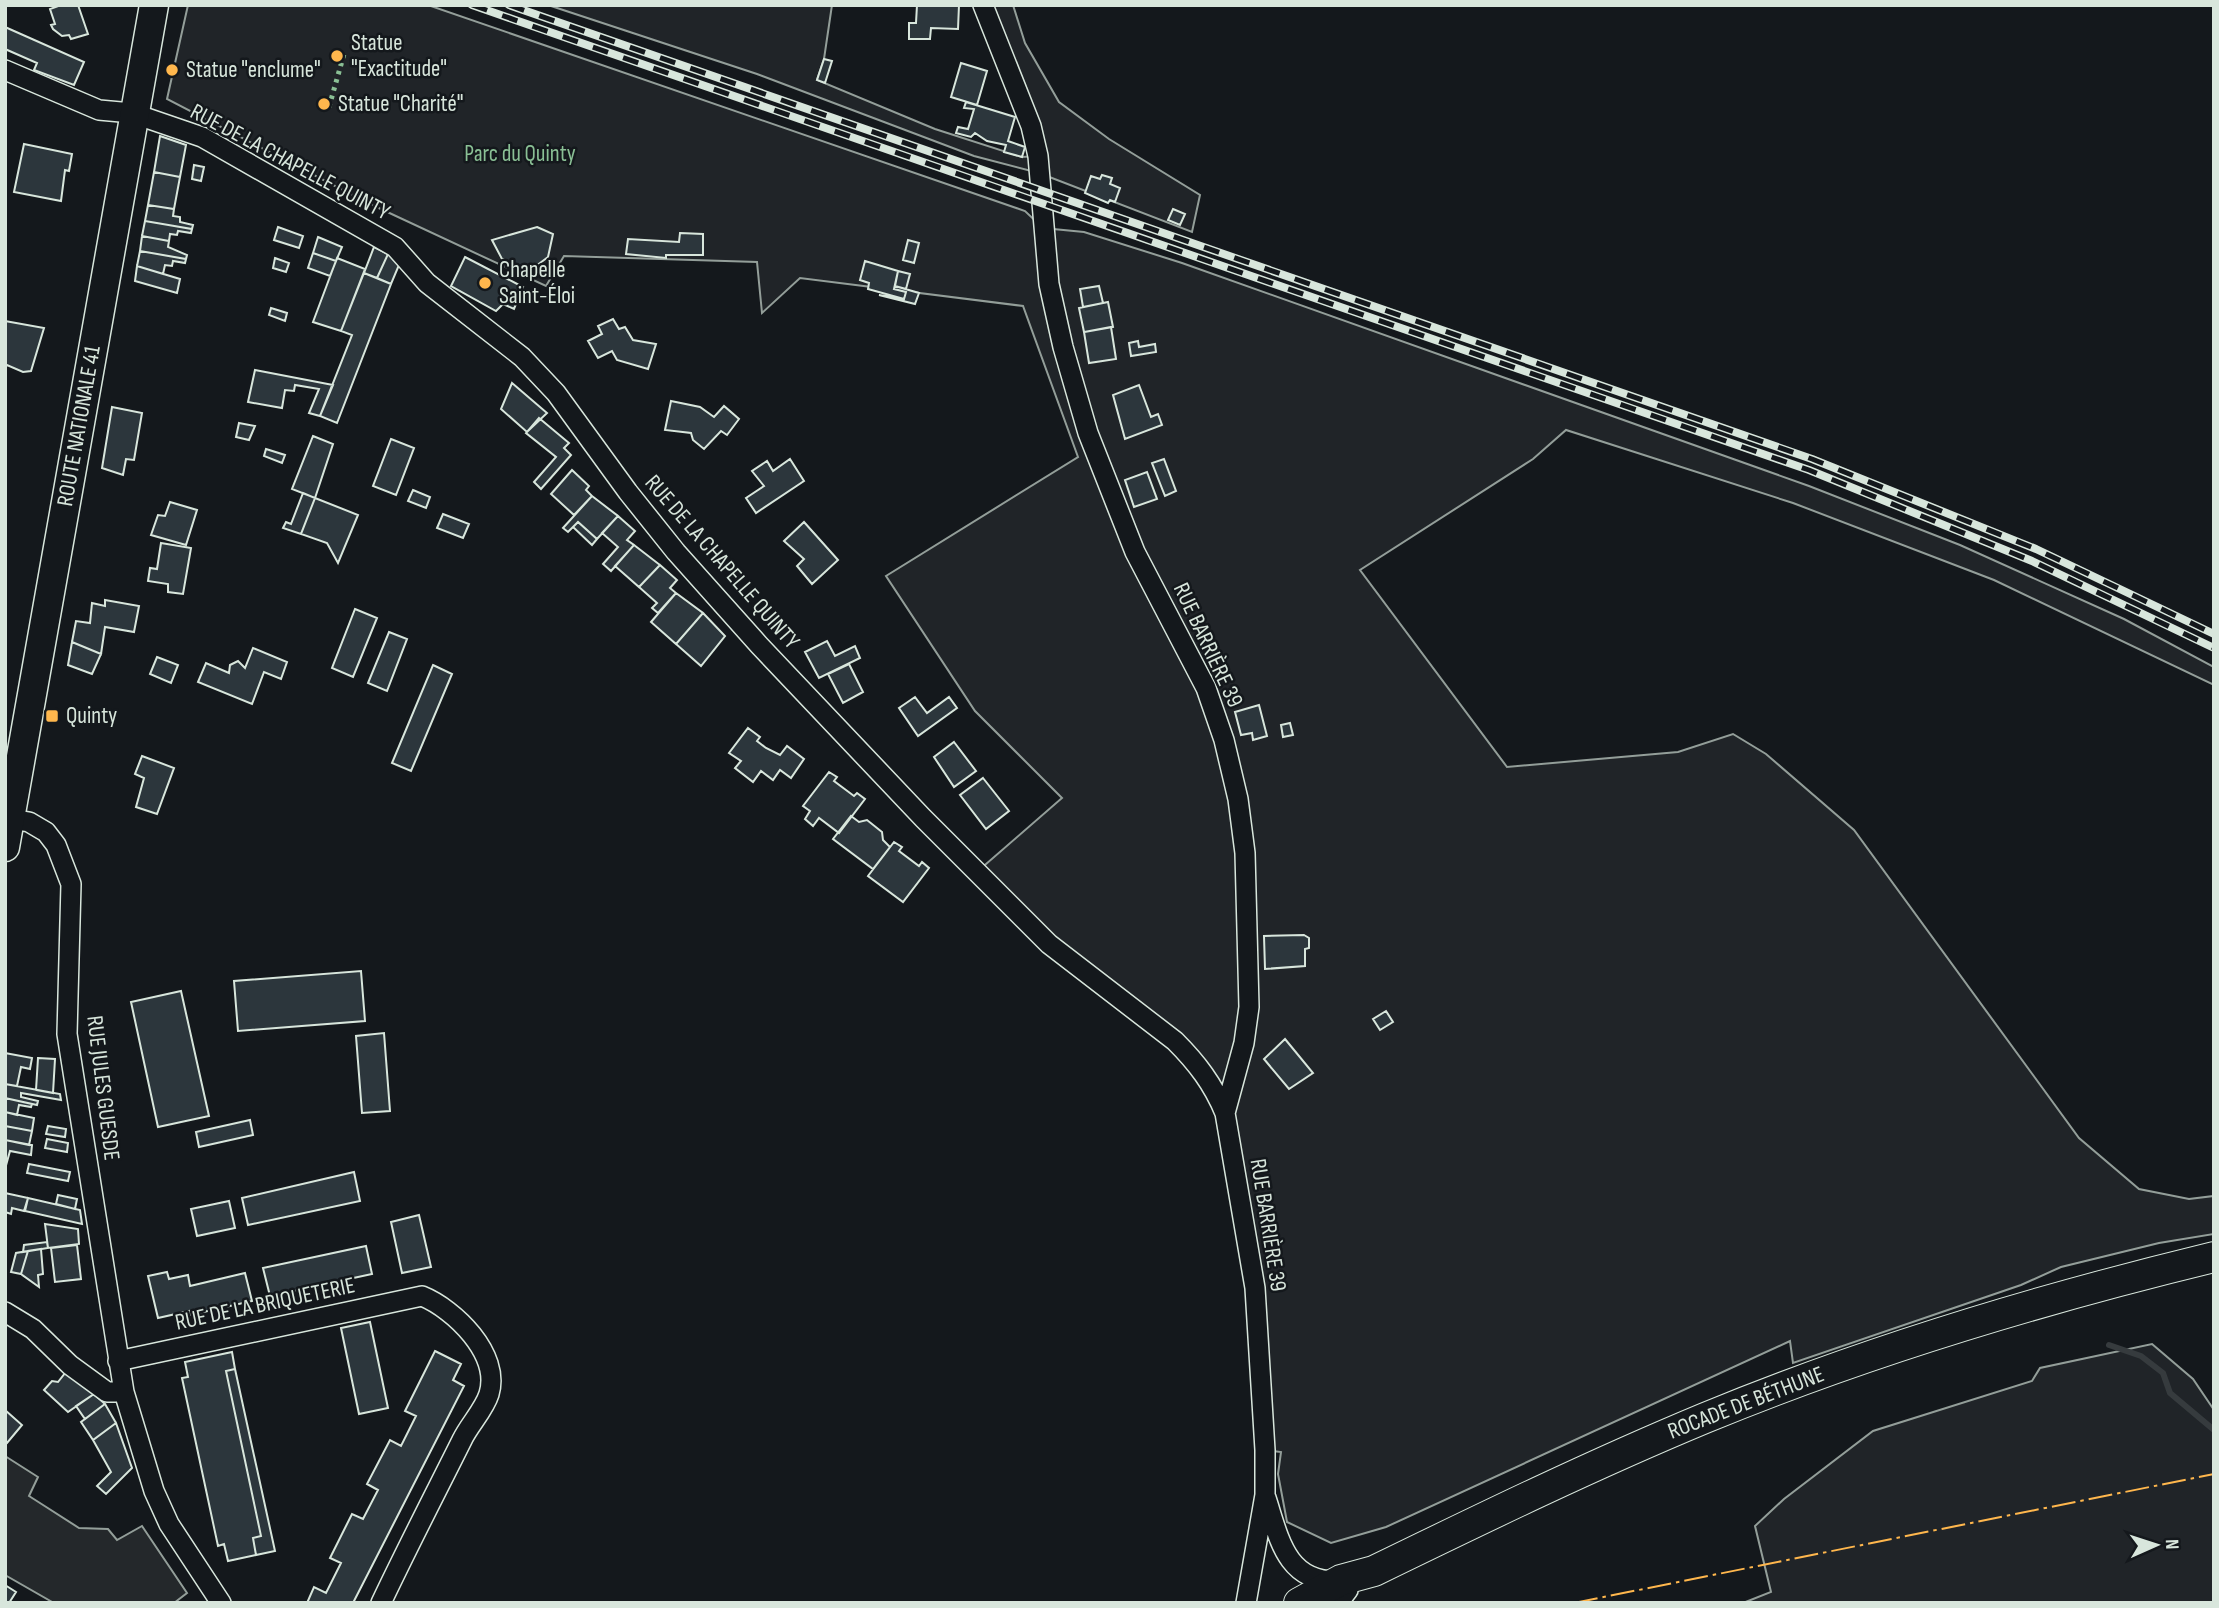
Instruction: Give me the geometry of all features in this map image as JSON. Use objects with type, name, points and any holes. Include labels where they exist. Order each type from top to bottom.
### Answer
[{"type":"main road","name":"ROUTE NATIONALE 41","points":[[5,848],[132,113],[154,5]]},
{"type":"main road","name":"ROCADE DE BÉTHUNE","points":[[1298,1603],[1338,1594],[1374,1571],[1620,1454],[1811,1377],[2029,1305],[2214,1257]]},
{"type":"street","name":"RUE BARRIÈRE 39","points":[[983,5],[1031,126],[1038,156],[1049,284],[1063,347],[1088,433],[1135,552],[1206,688],[1232,772],[1245,853],[1249,1007],[1244,1043],[1225,1113],[1255,1288],[1261,1349],[1265,1495],[1246,1603]]},
{"type":"street","name":"RUE DE LA CHAPELLE QUINTY","points":[[5,70],[99,110],[132,113],[202,137],[367,228],[396,247],[427,283],[522,357],[556,393],[668,542],[759,645],[1049,944],[1175,1041],[1194,1060],[1216,1090],[1225,1113]]},
{"type":"street","name":"RUE JULES GUESDE","points":[[11,819],[29,822],[46,832],[56,845],[71,884],[67,1034],[124,1392],[153,1491],[169,1524],[221,1603]]},
{"type":"street","name":"RUE DE LA BRIQUETERIE","points":[[118,1361],[422,1296],[434,1301],[457,1319],[476,1341],[490,1377],[489,1395],[467,1428],[381,1603]]},
{"type":"street","points":[[5,1312],[33,1329],[70,1365],[107,1392],[124,1392]]},
{"type":"street","name":"RUE BARRIÈRE 39","points":[[1265,1495],[1280,1542],[1300,1571],[1322,1581],[1338,1594]]},
{"type":"green space","name":"Parc du Quinty","points":[[188,5],[428,5],[1025,211],[1043,228],[1084,232],[1182,263],[1809,486],[1960,545],[2124,619],[2214,667],[2214,685],[1994,580],[1793,503],[1566,430],[1533,459],[1360,570],[1507,767],[1678,752],[1733,734],[1766,754],[1854,830],[2079,1138],[2139,1189],[2189,1199],[2214,1196],[2214,1234],[2159,1243],[2061,1267],[2021,1285],[1793,1363],[1790,1341],[1386,1527],[1331,1543],[1287,1522],[1278,1474],[1281,1452],[1265,1450],[1247,1243],[1207,1076],[978,871],[1062,798],[975,711],[886,576],[1078,457],[1023,306],[800,278],[762,313],[757,262],[564,256],[546,286],[368,203],[167,99]]},
{"type":"green space","points":[[548,5],[832,5],[824,59],[817,80],[935,129],[1022,157],[1037,156],[984,5],[1013,5],[1025,43],[1059,102],[1109,139],[1200,195],[1192,232],[1039,173],[974,156],[757,74]]},
{"type":"green space","points":[[2152,1344],[2193,1379],[2214,1410],[2214,1603],[1743,1603],[1771,1592],[1755,1526],[1784,1499],[1873,1431],[2032,1381],[2040,1368]]},
{"type":"shaded area","points":[[5,1456],[38,1477],[29,1496],[79,1528],[108,1529],[117,1540],[142,1526],[187,1593],[174,1603],[54,1603],[5,1575]]},
{"type":"building","points":[[61,5],[78,5],[88,34],[71,39],[69,35],[62,36],[53,29],[51,25],[55,24],[50,9]]},
{"type":"building","points":[[917,5],[959,5],[958,29],[931,28],[930,39],[909,39],[909,23],[916,23]]},
{"type":"building","points":[[5,27],[84,62],[74,85],[34,70],[37,63],[5,49]]},
{"type":"building","points":[[824,59],[832,61],[825,83],[817,80]]},
{"type":"building","points":[[961,63],[987,71],[977,105],[951,97]]},
{"type":"building","points":[[966,102],[1015,117],[1008,141],[1025,147],[1022,157],[1004,152],[1006,145],[987,141],[975,133],[971,137],[956,133],[958,127],[968,129],[974,109],[964,108]]},
{"type":"building","points":[[160,136],[186,145],[180,177],[154,172]]},
{"type":"building","points":[[24,144],[72,154],[69,171],[65,170],[61,201],[14,192]]},
{"type":"building","points":[[194,165],[204,167],[201,181],[192,179]]},
{"type":"building","points":[[154,172],[180,177],[174,209],[148,205]]},
{"type":"building","points":[[1102,175],[1112,178],[1110,184],[1120,188],[1115,202],[1110,200],[1108,203],[1085,193],[1091,176],[1100,179]]},
{"type":"building","points":[[148,205],[174,209],[173,216],[180,217],[180,222],[193,225],[192,229],[145,221]]},
{"type":"building","points":[[1173,209],[1185,214],[1180,225],[1168,220]]},
{"type":"building","points":[[145,221],[192,229],[191,233],[178,231],[177,235],[170,234],[169,241],[142,236]]},
{"type":"building","points":[[278,227],[303,236],[299,248],[274,240]]},
{"type":"building","points":[[537,227],[553,234],[548,257],[536,266],[524,268],[502,259],[492,240]]},
{"type":"building","points":[[680,233],[703,234],[703,255],[666,255],[666,258],[626,254],[628,239],[679,242]]},
{"type":"building","points":[[142,236],[169,241],[168,247],[187,255],[186,259],[140,251]]},
{"type":"building","points":[[318,237],[342,247],[336,261],[313,253]]},
{"type":"building","points":[[908,240],[919,243],[914,263],[903,260]]},
{"type":"building","points":[[374,247],[388,254],[377,278],[364,273]]},
{"type":"building","points":[[140,251],[186,259],[185,263],[173,261],[172,266],[165,265],[163,274],[137,266]]},
{"type":"building","points":[[313,253],[336,261],[330,276],[308,268]]},
{"type":"building","points":[[388,254],[399,265],[391,284],[377,278]]},
{"type":"building","name":"Chapelle Saint-Éloi","points":[[465,257],[523,287],[514,309],[503,304],[496,311],[451,286]]},
{"type":"building","points":[[275,258],[289,263],[286,272],[273,268]]},
{"type":"building","points":[[337,258],[365,269],[341,331],[313,322]]},
{"type":"building","points":[[865,261],[898,271],[894,289],[906,292],[904,299],[868,289],[869,283],[860,280]]},
{"type":"building","points":[[137,266],[180,279],[177,293],[135,281]]},
{"type":"building","points":[[898,271],[910,274],[906,289],[895,286]]},
{"type":"building","points":[[364,273],[391,284],[337,423],[320,416],[352,335],[341,331]]},
{"type":"building","points":[[895,286],[919,293],[915,304],[879,295],[904,299],[906,292],[894,289]]},
{"type":"building","points":[[1099,286],[1103,303],[1083,307],[1080,289]]},
{"type":"building","points":[[1108,302],[1113,327],[1084,332],[1079,308]]},
{"type":"building","points":[[271,308],[287,313],[285,321],[269,315]]},
{"type":"building","points":[[613,319],[619,329],[625,327],[633,340],[656,344],[648,369],[617,360],[612,351],[598,358],[588,341],[602,334],[598,326]]},
{"type":"building","points":[[5,321],[44,328],[31,371],[23,372],[7,365],[5,368]]},
{"type":"building","points":[[1111,327],[1116,359],[1089,363],[1084,332]]},
{"type":"building","points":[[1138,341],[1139,347],[1155,344],[1156,352],[1131,356],[1129,343]]},
{"type":"building","points":[[255,370],[333,385],[320,416],[309,413],[319,389],[295,385],[294,391],[285,390],[282,408],[248,402]]},
{"type":"building","points":[[512,383],[547,413],[527,432],[501,409]]},
{"type":"building","points":[[1139,385],[1151,417],[1158,414],[1162,425],[1125,439],[1113,395]]},
{"type":"building","points":[[671,401],[700,407],[714,417],[724,406],[739,419],[727,435],[721,431],[704,449],[693,440],[691,433],[665,430]]},
{"type":"building","points":[[112,407],[142,413],[134,460],[126,459],[123,475],[102,468]]},
{"type":"building","points":[[539,418],[569,443],[564,448],[571,455],[541,489],[534,482],[556,457],[526,433]]},
{"type":"building","points":[[239,423],[255,426],[249,440],[236,437]]},
{"type":"building","points":[[313,436],[333,444],[315,498],[292,489]]},
{"type":"building","points":[[391,439],[414,448],[396,495],[373,486]]},
{"type":"building","points":[[266,449],[285,455],[282,463],[264,456]]},
{"type":"building","points":[[790,459],[804,481],[756,513],[746,498],[764,486],[752,471],[767,461],[773,471]]},
{"type":"building","points":[[1164,459],[1176,491],[1165,496],[1152,463]]},
{"type":"building","points":[[572,470],[589,486],[586,490],[592,496],[574,515],[551,494]]},
{"type":"building","points":[[1147,472],[1157,499],[1134,507],[1125,480]]},
{"type":"building","points":[[413,490],[430,497],[426,508],[408,501]]},
{"type":"building","points":[[303,493],[315,498],[301,534],[283,528],[286,522],[291,524]]},
{"type":"building","points":[[592,496],[618,516],[597,539],[578,522],[568,532],[563,528]]},
{"type":"building","points":[[315,498],[358,515],[338,563],[327,543],[301,534]]},
{"type":"building","points":[[170,502],[197,510],[186,545],[151,535],[158,515],[165,516]]},
{"type":"building","points":[[443,514],[469,524],[463,538],[437,528]]},
{"type":"building","points":[[618,516],[635,531],[627,540],[634,545],[611,571],[603,564],[618,547],[602,533]]},
{"type":"building","points":[[578,522],[597,539],[592,545],[573,527]]},
{"type":"building","points":[[804,522],[838,560],[812,584],[797,566],[804,559],[784,541]]},
{"type":"building","points":[[161,543],[191,548],[183,594],[168,592],[168,584],[148,581],[150,568],[157,569]]},
{"type":"building","points":[[634,545],[660,565],[639,587],[615,566]]},
{"type":"building","points":[[660,565],[677,580],[670,588],[676,593],[658,613],[652,608],[657,603],[639,587]]},
{"type":"building","points":[[676,593],[703,613],[676,644],[651,622]]},
{"type":"building","points":[[105,600],[139,606],[134,632],[105,627],[101,654],[72,642],[76,621],[90,623],[92,603],[105,606]]},
{"type":"building","points":[[355,609],[377,618],[353,677],[332,668]]},
{"type":"building","points":[[703,613],[725,636],[701,666],[676,644]]},
{"type":"building","points":[[389,632],[407,639],[387,691],[368,683]]},
{"type":"building","points":[[827,641],[835,656],[855,646],[860,658],[819,678],[805,652]]},
{"type":"building","points":[[72,642],[101,654],[92,674],[68,665]]},
{"type":"building","points":[[253,648],[287,662],[281,679],[264,672],[252,704],[198,682],[206,663],[229,673],[230,665],[238,661],[245,668]]},
{"type":"building","points":[[157,657],[178,665],[171,683],[150,674]]},
{"type":"building","points":[[849,664],[863,692],[843,703],[828,674]]},
{"type":"building","points":[[433,665],[452,674],[411,771],[392,763]]},
{"type":"building","points":[[915,697],[927,713],[949,697],[957,708],[918,736],[899,708]]},
{"type":"building","points":[[1259,705],[1267,736],[1253,740],[1252,733],[1241,735],[1235,712]]},
{"type":"building","points":[[1290,723],[1293,735],[1283,737],[1281,725]]},
{"type":"building","points":[[748,728],[760,737],[757,741],[766,748],[780,755],[787,746],[804,759],[791,778],[780,770],[773,780],[761,771],[753,782],[735,768],[741,761],[729,753]]},
{"type":"building","points":[[954,742],[976,771],[954,787],[934,757]]},
{"type":"building","points":[[142,756],[174,768],[157,814],[136,807],[144,778],[135,774]]},
{"type":"building","points":[[829,772],[837,777],[834,781],[854,796],[857,793],[865,799],[839,833],[819,818],[813,826],[805,819],[810,811],[803,806]]},
{"type":"building","points":[[983,778],[1009,811],[986,829],[960,795]]},
{"type":"building","points":[[851,816],[859,822],[867,820],[882,832],[883,840],[890,847],[873,869],[833,839]]},
{"type":"building","points":[[894,842],[902,847],[899,851],[919,866],[922,862],[929,868],[903,902],[868,876]]},
{"type":"building","points":[[1304,935],[1309,938],[1309,948],[1305,949],[1305,966],[1265,969],[1264,936]]},
{"type":"building","points":[[361,971],[365,1021],[238,1031],[234,981]]},
{"type":"building","points":[[181,991],[209,1116],[158,1127],[131,1002]]},
{"type":"building","points":[[1386,1011],[1393,1022],[1380,1030],[1373,1019]]},
{"type":"building","points":[[384,1033],[390,1111],[362,1113],[356,1036]]},
{"type":"building","points":[[1285,1039],[1313,1073],[1289,1089],[1264,1059]]},
{"type":"building","points":[[5,1053],[32,1058],[30,1069],[21,1067],[17,1086],[5,1084]]},
{"type":"building","points":[[38,1058],[55,1059],[53,1093],[36,1090]]},
{"type":"building","points":[[5,1084],[60,1094],[61,1100],[21,1093],[21,1097],[38,1101],[37,1105],[5,1098]]},
{"type":"building","points":[[5,1098],[32,1104],[31,1107],[19,1105],[17,1115],[5,1112]]},
{"type":"building","points":[[5,1112],[34,1118],[32,1131],[5,1126]]},
{"type":"building","points":[[250,1120],[253,1135],[199,1147],[196,1132]]},
{"type":"building","points":[[5,1126],[32,1131],[29,1145],[5,1140]]},
{"type":"building","points":[[48,1126],[66,1129],[65,1137],[46,1134]]},
{"type":"building","points":[[47,1139],[68,1143],[67,1152],[45,1148]]},
{"type":"building","points":[[5,1140],[32,1145],[31,1155],[10,1151],[5,1169]]},
{"type":"building","points":[[29,1164],[70,1172],[68,1181],[27,1173]]},
{"type":"building","points":[[354,1172],[360,1201],[248,1225],[242,1198]]},
{"type":"building","points":[[5,1193],[28,1198],[24,1211],[12,1208],[11,1214],[5,1212]]},
{"type":"building","points":[[58,1195],[77,1199],[75,1209],[56,1204]]},
{"type":"building","points":[[28,1198],[80,1210],[82,1224],[25,1211]]},
{"type":"building","points":[[229,1201],[235,1228],[197,1236],[191,1209]]},
{"type":"building","points":[[419,1215],[431,1267],[402,1273],[391,1222]]},
{"type":"building","points":[[45,1224],[78,1229],[79,1244],[48,1248]]},
{"type":"building","points":[[47,1242],[48,1248],[23,1252],[24,1245]]},
{"type":"building","points":[[77,1245],[81,1279],[55,1282],[51,1248]]},
{"type":"building","points":[[366,1246],[372,1274],[270,1296],[263,1268]]},
{"type":"building","points":[[41,1249],[43,1274],[38,1275],[39,1287],[21,1274],[28,1251]]},
{"type":"building","points":[[28,1251],[21,1274],[11,1272],[16,1253]]},
{"type":"building","points":[[167,1272],[169,1279],[188,1275],[190,1286],[245,1273],[252,1301],[190,1315],[189,1311],[158,1318],[148,1276]]},
{"type":"building","points":[[370,1322],[388,1408],[359,1414],[341,1328]]},
{"type":"building","points":[[435,1351],[461,1364],[453,1380],[464,1386],[353,1603],[307,1603],[314,1587],[326,1593],[341,1563],[330,1558],[352,1514],[363,1519],[378,1490],[367,1484],[390,1440],[401,1446],[416,1416],[405,1411]]},
{"type":"building","points":[[232,1352],[235,1369],[226,1371],[261,1536],[253,1538],[256,1555],[228,1561],[224,1544],[218,1546],[182,1378],[188,1377],[185,1362]]},
{"type":"building","points":[[235,1369],[275,1551],[256,1555],[253,1538],[261,1536],[226,1371]]},
{"type":"building","points":[[66,1372],[94,1394],[68,1412],[44,1390],[52,1381],[58,1382]]},
{"type":"building","points":[[94,1394],[105,1404],[85,1419],[76,1406]]},
{"type":"building","points":[[105,1404],[116,1423],[93,1440],[81,1422]]},
{"type":"building","points":[[5,1410],[22,1425],[7,1443],[5,1442]]},
{"type":"building","points":[[116,1423],[132,1468],[106,1494],[97,1486],[111,1472],[93,1440]]},
{"type":"building","points":[[5,1585],[16,1592],[9,1603],[5,1603]]},
{"type":"waterway","points":[[2109,1345],[2141,1356],[2163,1373],[2170,1393],[2214,1430]]},
{"type":"railway","points":[[472,5],[1809,470],[2032,561],[2214,648]]},
{"type":"railway","points":[[509,5],[1812,459],[2036,549],[2214,634]]},
{"type":"hedge","points":[[329,107],[344,54]]},
{"type":"power","points":[[1574,1603],[2214,1474]]},
{"type":"place","name":"Statue \"Exactitude\"","points":[[337,56]]},
{"type":"place","name":"Statue \"enclume\"","points":[[172,70]]},
{"type":"place","name":"Statue \"Charité\"","points":[[324,104]]},
{"type":"place","name":"Chapelle Saint-Éloi","points":[[485,283]]},
{"type":"place","name":"Quinty","points":[[52,716]]}]
